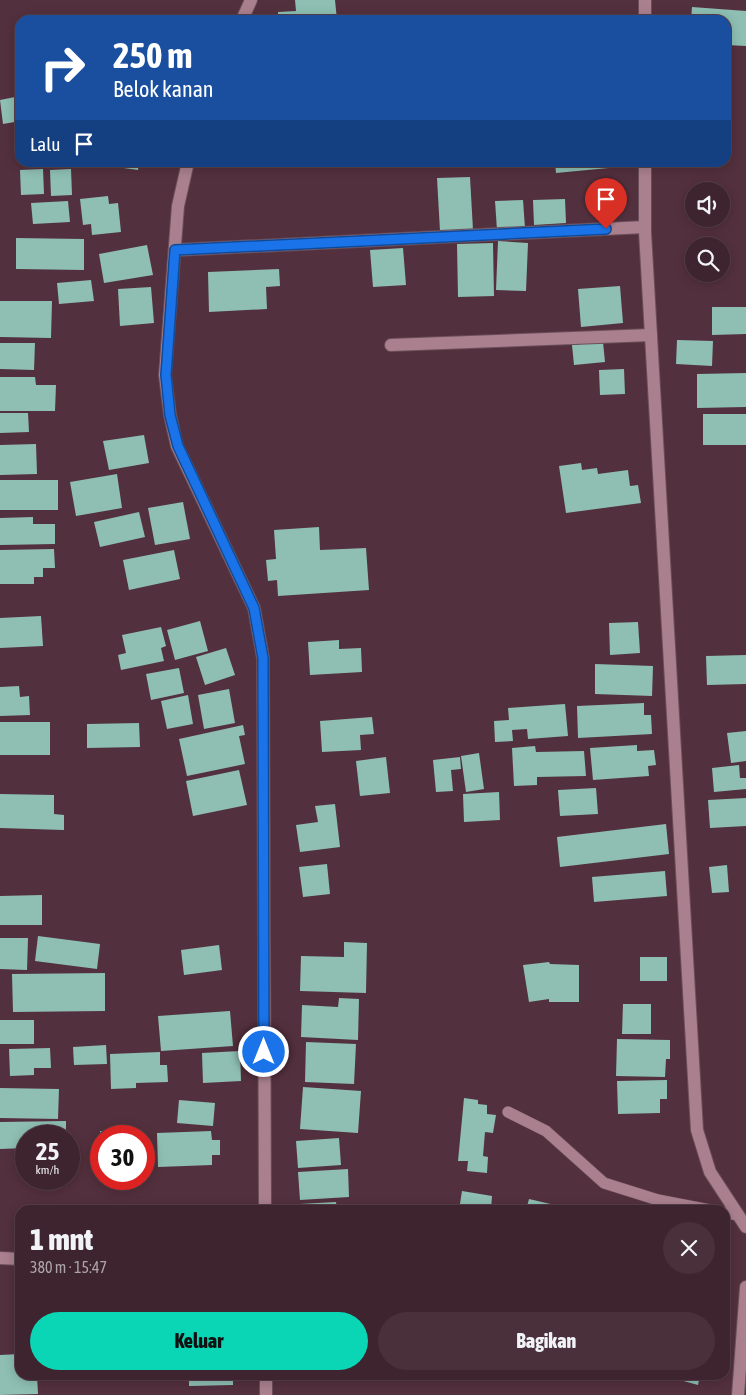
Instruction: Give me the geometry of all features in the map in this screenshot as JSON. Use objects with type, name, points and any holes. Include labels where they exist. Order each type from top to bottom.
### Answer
[{"type":"street","points":[[244,15],[251,0]]},
{"type":"street","points":[[645,0],[645,15]]},
{"type":"street","points":[[187,167],[178,206],[166,375],[170,415],[178,446],[254,608],[263,658],[265,1205]]},
{"type":"street","points":[[645,167],[646,227],[697,1130],[710,1172],[746,1227]]},
{"type":"street","points":[[175,250],[646,227]]},
{"type":"street","points":[[391,345],[652,335]]},
{"type":"street","points":[[0,1258],[15,1259]]},
{"type":"street","points":[[738,1395],[746,1287]]},
{"type":"street","points":[[266,1380],[266,1395]]},
{"type":"lane","points":[[508,1112],[546,1131],[604,1183],[658,1200],[684,1205]]},
{"type":"lane","points":[[730,1214],[738,1215]]},
{"type":"building","points":[[295,0],[335,0],[336,15],[278,15],[278,12],[296,11]]},
{"type":"building","points":[[692,7],[746,11],[746,46],[731,45],[731,15],[691,15]]},
{"type":"building","points":[[15,97],[15,122],[3,124],[0,100]]},
{"type":"building","points":[[116,167],[138,167],[138,170]]},
{"type":"building","points":[[555,167],[619,167],[556,173]]},
{"type":"building","points":[[43,169],[44,194],[21,195],[20,170]]},
{"type":"building","points":[[71,169],[72,195],[51,196],[50,170]]},
{"type":"building","points":[[470,177],[473,230],[440,231],[437,178]]},
{"type":"building","points":[[108,196],[109,204],[118,203],[121,232],[92,235],[91,224],[83,225],[80,199]]},
{"type":"building","points":[[565,199],[566,223],[534,225],[533,200]]},
{"type":"building","points":[[523,200],[525,228],[497,230],[495,201]]},
{"type":"building","points":[[68,201],[70,222],[33,224],[31,203]]},
{"type":"building","points":[[16,238],[84,239],[84,270],[16,269]]},
{"type":"building","points":[[498,241],[528,243],[526,291],[496,290]]},
{"type":"building","points":[[493,243],[494,296],[458,297],[457,244]]},
{"type":"building","points":[[147,245],[153,275],[104,283],[99,254]]},
{"type":"building","points":[[403,248],[406,285],[373,287],[370,250]]},
{"type":"building","points":[[279,269],[280,286],[266,287],[267,309],[209,312],[208,272]]},
{"type":"building","points":[[91,280],[94,301],[59,304],[57,283]]},
{"type":"building","points":[[620,286],[623,323],[581,327],[578,289]]},
{"type":"building","points":[[151,287],[154,323],[120,326],[118,289]]},
{"type":"building","points":[[0,301],[52,301],[51,338],[0,337]]},
{"type":"building","points":[[712,307],[746,307],[746,334],[712,335]]},
{"type":"building","points":[[677,340],[713,341],[712,366],[676,364]]},
{"type":"building","points":[[603,342],[605,362],[574,365],[572,345]]},
{"type":"building","points":[[0,343],[35,343],[34,370],[0,369]]},
{"type":"building","points":[[624,369],[625,394],[600,395],[599,370]]},
{"type":"building","points":[[746,373],[746,407],[697,408],[697,374]]},
{"type":"building","points":[[0,377],[35,377],[36,385],[56,385],[55,411],[0,411]]},
{"type":"building","points":[[0,413],[28,413],[29,432],[0,433]]},
{"type":"building","points":[[703,414],[746,414],[746,445],[703,445]]},
{"type":"building","points":[[144,435],[149,463],[109,470],[103,441]]},
{"type":"building","points":[[36,444],[37,474],[0,475],[0,445]]},
{"type":"building","points":[[581,463],[582,470],[597,468],[598,474],[628,470],[630,486],[638,485],[641,503],[566,513],[559,466]]},
{"type":"building","points":[[117,474],[122,508],[76,516],[70,482]]},
{"type":"building","points":[[0,480],[58,480],[58,510],[0,510]]},
{"type":"building","points":[[183,502],[190,539],[155,545],[148,508]]},
{"type":"building","points":[[139,512],[145,537],[100,547],[94,522]]},
{"type":"building","points":[[33,517],[33,524],[55,524],[55,544],[0,545],[0,518]]},
{"type":"building","points":[[319,527],[320,550],[366,548],[369,590],[278,596],[277,580],[268,581],[266,560],[276,559],[274,530]]},
{"type":"building","points":[[54,549],[55,568],[43,568],[43,577],[34,577],[34,584],[0,584],[0,550]]},
{"type":"building","points":[[174,550],[180,579],[129,590],[123,560]]},
{"type":"building","points":[[41,616],[43,646],[0,648],[0,618]]},
{"type":"building","points":[[200,621],[208,651],[175,660],[167,630]]},
{"type":"building","points":[[638,622],[640,653],[610,655],[609,623]]},
{"type":"building","points":[[161,627],[166,646],[161,648],[164,661],[121,670],[118,655],[126,653],[122,635]]},
{"type":"building","points":[[339,640],[339,649],[361,648],[362,672],[310,675],[308,642]]},
{"type":"building","points":[[226,648],[235,675],[205,685],[196,657]]},
{"type":"building","points":[[746,655],[746,684],[707,685],[706,656]]},
{"type":"building","points":[[595,664],[653,666],[652,696],[595,694]]},
{"type":"building","points":[[179,668],[184,693],[151,700],[146,674]]},
{"type":"building","points":[[19,686],[20,697],[29,696],[30,715],[0,716],[0,687]]},
{"type":"building","points":[[229,689],[235,723],[204,729],[198,695]]},
{"type":"building","points":[[188,695],[193,724],[167,729],[161,701]]},
{"type":"building","points":[[644,703],[644,715],[651,715],[652,734],[578,738],[577,706]]},
{"type":"building","points":[[565,704],[568,736],[528,739],[527,729],[512,730],[513,741],[495,742],[494,721],[509,720],[508,708]]},
{"type":"building","points":[[372,717],[374,734],[360,735],[361,750],[322,752],[320,721]]},
{"type":"building","points":[[0,722],[50,722],[50,755],[0,755]]},
{"type":"building","points":[[139,723],[140,747],[87,748],[87,724]]},
{"type":"building","points":[[243,725],[245,735],[239,736],[245,764],[187,776],[179,739]]},
{"type":"building","points":[[746,731],[746,761],[731,763],[727,733]]},
{"type":"building","points":[[637,745],[637,751],[654,750],[656,765],[648,766],[649,776],[593,780],[590,748]]},
{"type":"building","points":[[535,746],[536,752],[584,751],[586,776],[537,777],[537,785],[514,786],[512,748]]},
{"type":"building","points":[[479,753],[484,789],[466,792],[461,756]]},
{"type":"building","points":[[386,757],[390,793],[360,796],[356,761]]},
{"type":"building","points":[[460,757],[461,769],[451,770],[453,791],[436,792],[433,760]]},
{"type":"building","points":[[739,765],[740,778],[746,778],[746,789],[714,792],[712,768]]},
{"type":"building","points":[[239,770],[247,805],[193,816],[186,781]]},
{"type":"building","points":[[596,788],[598,814],[560,816],[558,790]]},
{"type":"building","points":[[499,792],[500,820],[464,822],[463,794]]},
{"type":"building","points":[[0,794],[54,795],[54,814],[64,815],[64,830],[0,828]]},
{"type":"building","points":[[746,798],[746,826],[710,828],[708,800]]},
{"type":"building","points":[[335,804],[340,847],[300,852],[296,825],[318,822],[315,806]]},
{"type":"building","points":[[666,824],[669,854],[560,867],[557,837]]},
{"type":"building","points":[[327,864],[330,894],[303,897],[299,867]]},
{"type":"building","points":[[727,865],[729,892],[712,893],[709,867]]},
{"type":"building","points":[[665,871],[667,896],[594,902],[592,877]]},
{"type":"building","points":[[42,895],[42,925],[0,925],[0,896]]},
{"type":"building","points":[[38,936],[100,944],[97,969],[35,961]]},
{"type":"building","points":[[0,938],[28,938],[27,970],[0,969]]},
{"type":"building","points":[[344,942],[367,943],[366,993],[300,991],[301,956],[344,957]]},
{"type":"building","points":[[219,945],[222,970],[184,975],[181,950]]},
{"type":"building","points":[[640,957],[667,957],[667,981],[640,981]]},
{"type":"building","points":[[549,962],[550,964],[579,965],[579,1002],[549,1002],[549,999],[529,1002],[523,965]]},
{"type":"building","points":[[105,973],[105,1011],[13,1012],[12,974]]},
{"type":"building","points":[[339,998],[359,999],[358,1040],[301,1037],[302,1005],[338,1007]]},
{"type":"building","points":[[623,1004],[651,1004],[651,1034],[622,1034]]},
{"type":"building","points":[[230,1011],[233,1046],[161,1051],[158,1016]]},
{"type":"building","points":[[0,1020],[34,1020],[34,1044],[0,1044]]},
{"type":"building","points":[[617,1039],[670,1040],[670,1059],[666,1059],[665,1077],[616,1076]]},
{"type":"building","points":[[306,1042],[356,1044],[354,1084],[305,1082]]},
{"type":"building","points":[[106,1045],[107,1064],[74,1065],[73,1047]]},
{"type":"building","points":[[50,1048],[51,1068],[34,1068],[34,1075],[10,1076],[9,1049]]},
{"type":"building","points":[[240,1051],[241,1081],[203,1083],[202,1053]]},
{"type":"building","points":[[160,1052],[160,1065],[167,1065],[168,1082],[136,1083],[136,1088],[111,1089],[110,1054]]},
{"type":"building","points":[[667,1080],[667,1099],[660,1099],[660,1113],[618,1114],[617,1081]]},
{"type":"building","points":[[303,1087],[361,1091],[358,1133],[300,1129]]},
{"type":"building","points":[[0,1088],[59,1089],[58,1119],[0,1118]]},
{"type":"building","points":[[464,1098],[478,1100],[478,1104],[487,1105],[487,1114],[496,1115],[493,1133],[485,1132],[483,1156],[488,1157],[487,1173],[467,1171],[468,1161],[458,1161]]},
{"type":"building","points":[[179,1100],[215,1103],[213,1126],[177,1123]]},
{"type":"building","points":[[66,1121],[66,1125],[15,1125],[15,1148],[0,1149],[0,1122]]},
{"type":"building","points":[[211,1131],[212,1140],[220,1140],[220,1155],[212,1155],[212,1165],[158,1167],[157,1133]]},
{"type":"building","points":[[339,1138],[341,1165],[298,1168],[296,1141]]},
{"type":"building","points":[[348,1169],[349,1197],[300,1200],[298,1172]]},
{"type":"building","points":[[462,1191],[492,1196],[491,1205],[460,1205]]},
{"type":"building","points":[[529,1199],[555,1205],[527,1205]]},
{"type":"building","points":[[336,1202],[336,1205],[300,1205]]},
{"type":"building","points":[[15,1354],[15,1380],[37,1380],[38,1394],[0,1395],[0,1355]]},
{"type":"building","points":[[189,1380],[233,1380],[233,1385],[189,1386]]},
{"type":"building","points":[[680,1380],[699,1380],[698,1385]]},
{"type":"route","points":[[264,1052],[263,658],[254,608],[178,446],[170,415],[166,375],[175,250],[606,229]]}]
